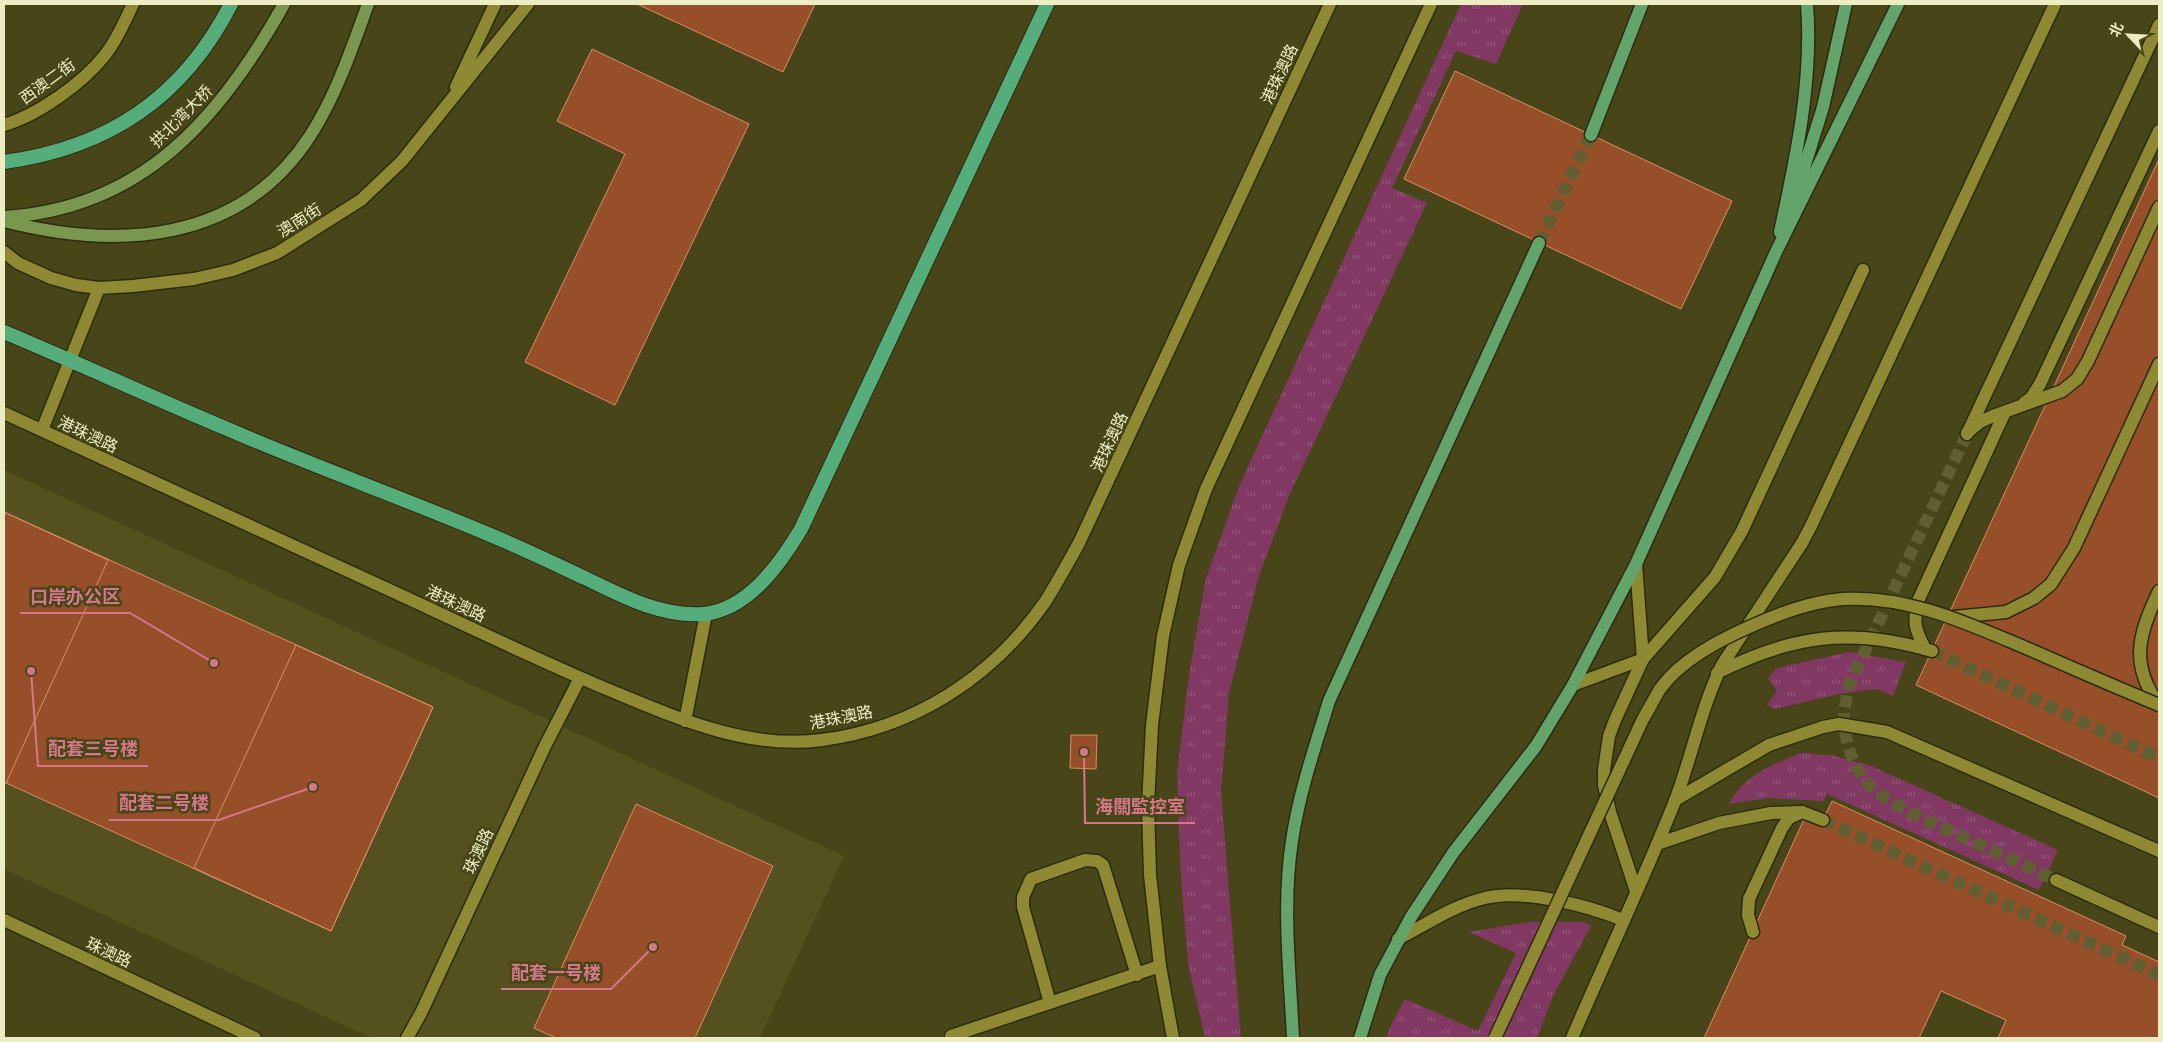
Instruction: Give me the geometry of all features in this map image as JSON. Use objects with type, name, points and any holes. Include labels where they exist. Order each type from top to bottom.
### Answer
[{"type":"highway","points":[[4,162],[35,158],[78,144],[113,130],[143,112],[171,88],[194,63],[219,27],[231,4]]},
{"type":"highway","points":[[4,332],[225,428],[495,537],[650,607],[677,613],[706,614],[731,605],[759,586],[783,559],[802,529],[1047,4]]},
{"type":"main road","name":"拱北湾大桥","points":[[4,219],[60,208],[103,194],[142,173],[177,148],[232,87],[262,44],[284,4]]},
{"type":"main road","points":[[4,219],[30,228],[72,234],[118,237],[168,233],[202,222],[233,208],[260,191],[288,166],[310,136],[330,98],[368,4]]},
{"type":"main road","points":[[1591,135],[1642,4]]},
{"type":"main road","points":[[1776,252],[1796,155],[1805,94],[1807,4]]},
{"type":"main road","points":[[1776,252],[1805,169],[1823,107],[1846,4]]},
{"type":"main road","points":[[1360,1038],[1380,975],[1398,939],[1438,873],[1536,746],[1573,686],[1636,564],[1776,252],[1898,4]]},
{"type":"main road","points":[[1293,1038],[1288,896],[1292,841],[1308,768],[1326,711],[1539,243]]},
{"type":"street","name":"西澳二街","points":[[4,125],[21,120],[76,84],[105,55],[133,4]]},
{"type":"street","points":[[447,105],[494,4]]},
{"type":"street","name":"澳南街","points":[[4,252],[18,263],[51,278],[76,285],[99,288],[194,279],[233,270],[277,253],[361,200],[402,161],[528,4]]},
{"type":"street","name":"港珠澳路","points":[[4,413],[580,678],[685,721],[770,741],[819,741],[868,732],[922,711],[972,680],[1010,645],[1044,602],[1079,543],[1330,4]]},
{"type":"street","points":[[1173,1038],[1160,966],[1150,876],[1148,797],[1152,725],[1163,636],[1179,565],[1206,489],[1432,4]]},
{"type":"street","points":[[1572,1038],[1675,800],[1718,673],[1811,526],[2055,4]]},
{"type":"street","points":[[2159,26],[1967,434],[1980,422],[2062,391],[2077,379],[2088,361],[2159,207]]},
{"type":"street","points":[[2018,407],[2031,398],[2040,384],[2159,130]]},
{"type":"street","points":[[1636,891],[1610,812],[1604,785],[1606,748],[1612,728],[1643,660],[1715,577],[1742,531],[1862,270]]},
{"type":"street","points":[[42,430],[99,288]]},
{"type":"street","points":[[1954,617],[2006,612],[2034,598],[2051,584],[2074,548],[2159,364]]},
{"type":"street","points":[[1718,673],[1745,659],[1774,648],[1834,637],[1865,637],[1895,641],[1928,650],[1915,630],[1914,618],[1918,600],[2005,412]]},
{"type":"street","points":[[1636,564],[1643,660]]},
{"type":"street","points":[[2159,591],[2141,633],[2140,652],[2149,691],[2159,705]]},
{"type":"street","points":[[1496,1038],[1639,726],[1661,688],[1681,668],[1718,641],[1757,623],[1815,603],[1842,599],[1868,599],[1902,603],[1954,617],[2159,705]]},
{"type":"street","points":[[685,721],[706,614]]},
{"type":"street","points":[[1573,686],[1643,660]]},
{"type":"street","name":"珠澳路","points":[[407,1038],[421,1014],[545,746],[580,678]]},
{"type":"street","points":[[1675,800],[1769,745],[1823,727],[1839,724],[1887,732],[2159,851]]},
{"type":"street","points":[[1657,844],[1719,823],[1771,813],[1802,812],[1823,820]]},
{"type":"street","points":[[1754,932],[1748,916],[1749,899],[1782,828],[1789,818],[1802,812]]},
{"type":"street","points":[[1050,1003],[1023,907],[1023,896],[1031,879],[1085,860],[1097,861],[1103,866],[1137,975]]},
{"type":"street","points":[[2056,880],[2159,927]]},
{"type":"street","points":[[1398,939],[1469,903],[1500,895],[1518,895],[1598,910],[1623,920]]},
{"type":"street","name":"珠澳路","points":[[4,920],[255,1038]]},
{"type":"street","points":[[951,1036],[1160,966]]},
{"type":"shaded area","points":[[4,470],[844,856],[760,1038],[372,1038],[4,869]]},
{"type":"green space","points":[[1461,4],[1523,4],[1496,64],[1456,51],[1392,188],[1427,203],[1289,496],[1259,576],[1229,693],[1221,792],[1241,1038],[1205,1038],[1188,964],[1181,879],[1177,774],[1189,674],[1206,578],[1240,484]]},
{"type":"green space","points":[[1849,652],[1906,662],[1893,696],[1876,689],[1843,693],[1775,709],[1767,705],[1777,691],[1768,678],[1777,668]]},
{"type":"green space","points":[[1800,753],[1830,755],[1869,765],[2058,850],[2039,890],[1827,794],[1823,801],[1768,798],[1729,804],[1735,794],[1751,778],[1769,767]]},
{"type":"green space","points":[[1529,922],[1584,922],[1591,926],[1553,996],[1537,1038],[1386,1038],[1405,999],[1478,1031],[1516,953],[1469,932]]},
{"type":"building","points":[[637,4],[815,4],[783,72]]},
{"type":"building","points":[[592,49],[749,124],[615,405],[525,362],[625,154],[557,121]]},
{"type":"building","points":[[1455,71],[1732,201],[1681,309],[1404,179]]},
{"type":"building","points":[[2159,159],[2159,798],[1916,685]]},
{"type":"building","points":[[4,512],[108,560],[6,783],[4,782]]},
{"type":"building","points":[[4,512],[433,707],[331,931],[4,782]]},
{"type":"building","points":[[296,645],[433,707],[331,931],[194,868]]},
{"type":"building","points":[[1071,735],[1097,735],[1096,769],[1070,768]]},
{"type":"building","points":[[1832,801],[2126,936],[2122,945],[2159,962],[2159,1038],[1998,1038],[2006,1020],[1941,991],[1919,1038],[1704,1038],[1805,817],[1821,824]]},
{"type":"building","points":[[636,804],[773,866],[695,1038],[556,1038],[534,1028]]},
{"type":"tunnel","points":[[1539,243],[1591,135]]},
{"type":"tunnel","points":[[1967,434],[1849,685],[1844,712],[1848,745],[1862,776],[1869,785],[1890,801],[1913,814],[2056,880]]},
{"type":"tunnel","points":[[1932,651],[2159,758]]},
{"type":"tunnel","points":[[1823,820],[2159,975]]},
{"type":"place","name":"口岸办公区","points":[[214,663]]},
{"type":"place","name":"配套三号楼","points":[[31,671]]},
{"type":"place","name":"海關監控室","points":[[1084,752]]},
{"type":"place","name":"配套二号楼","points":[[313,787]]},
{"type":"place","name":"配套一号楼","points":[[653,947]]}]
